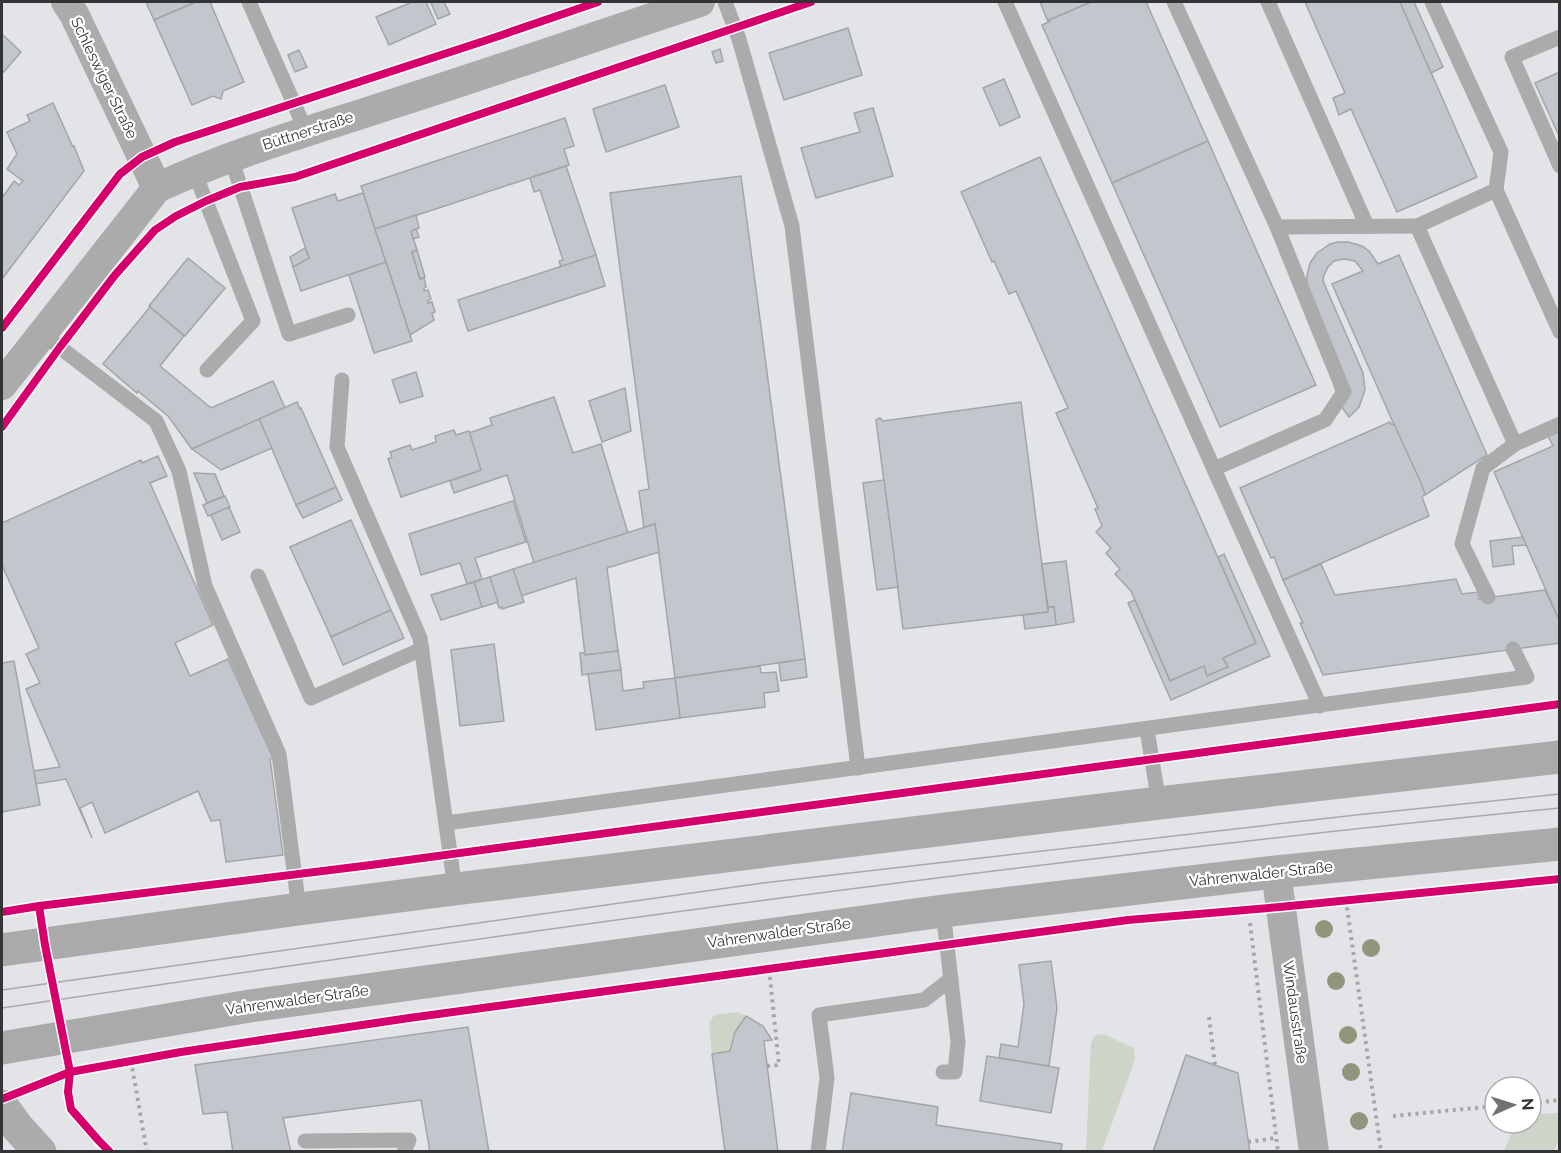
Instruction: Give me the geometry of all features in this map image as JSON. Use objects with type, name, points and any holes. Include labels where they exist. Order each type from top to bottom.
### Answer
[{"type":"main road","points":[[2,950],[455,889],[1159,803],[1560,757]]},
{"type":"main road","name":"Vahrenwalder Straße","points":[[2,1048],[250,1006],[943,911],[1276,872],[1560,844]]},
{"type":"street","name":"Schleswiger Straße","points":[[66,2],[74,14],[157,188]]},
{"type":"street","name":"Büttnerstraße","points":[[2,385],[157,188],[194,171],[306,131],[388,105],[666,7],[700,2]]},
{"type":"street","name":"Windausstraße","points":[[1276,872],[1314,1152]]},
{"type":"street","points":[[2,1106],[40,1152]]},
{"type":"lane","points":[[249,2],[306,131]]},
{"type":"lane","points":[[726,2],[739,39],[792,226],[858,768]]},
{"type":"lane","points":[[1005,2],[1320,706]]},
{"type":"lane","points":[[1268,2],[1367,226]]},
{"type":"lane","points":[[1431,2],[1501,152],[1496,190],[1560,332]]},
{"type":"lane","points":[[1179,3],[1278,227],[1344,392],[1325,420],[1214,469]]},
{"type":"lane","points":[[1560,37],[1512,57],[1560,166]]},
{"type":"lane","points":[[231,158],[289,334],[348,315]]},
{"type":"lane","points":[[194,171],[253,321],[207,370]]},
{"type":"lane","points":[[1278,227],[1417,226],[1496,190]]},
{"type":"lane","points":[[1417,226],[1515,444]]},
{"type":"lane","points":[[41,333],[156,421],[161,431],[178,471],[205,586],[279,754],[299,909]]},
{"type":"lane","points":[[342,380],[338,447],[420,638],[455,889]]},
{"type":"lane","points":[[1488,597],[1462,544],[1483,468],[1515,444],[1560,424]]},
{"type":"lane","points":[[258,576],[311,698],[422,649]]},
{"type":"lane","points":[[446,823],[1527,677],[1514,649]]},
{"type":"lane","points":[[1147,729],[1159,803]]},
{"type":"lane","points":[[943,911],[958,1042],[955,1072],[943,1072]]},
{"type":"lane","points":[[818,1152],[827,1078],[819,1015],[924,1000],[951,979]]},
{"type":"lane","points":[[305,1141],[409,1140],[404,1152]]},
{"type":"path","points":[[1346,900],[1381,1152]]},
{"type":"path","points":[[1250,923],[1278,1152]]},
{"type":"path","points":[[767,1066],[779,1065],[769,968]]},
{"type":"path","points":[[1209,1017],[1215,1065]]},
{"type":"path","points":[[131,1061],[147,1152]]},
{"type":"path","points":[[1543,1102],[1560,1100]]},
{"type":"path","points":[[1393,1116],[1483,1107]]},
{"type":"path","points":[[1248,1142],[1276,1138]]},
{"type":"shaded area","points":[[737,1012],[746,1016],[735,1032],[730,1051],[712,1054],[709,1024],[714,1015]]},
{"type":"shaded area","points":[[1103,1034],[1134,1048],[1135,1059],[1102,1151],[1086,1151],[1091,1043],[1095,1035]]},
{"type":"shaded area","points":[[1559,1113],[1559,1140],[1554,1151],[1504,1151],[1511,1135],[1543,1135],[1543,1114]]},
{"type":"building","points":[[146,2],[196,2],[154,20]]},
{"type":"building","points":[[196,2],[210,2],[244,82],[223,91],[221,99],[213,96],[192,105],[154,20]]},
{"type":"building","points":[[412,2],[426,2],[436,24],[389,45],[376,17]]},
{"type":"building","points":[[444,2],[450,14],[438,19],[431,3]]},
{"type":"building","points":[[1040,2],[1091,2],[1048,22]]},
{"type":"building","points":[[1091,2],[1146,2],[1208,141],[1112,183],[1042,25]]},
{"type":"building","points":[[1305,2],[1400,2],[1477,177],[1397,212],[1351,109],[1339,115],[1333,98],[1345,93]]},
{"type":"building","points":[[1400,2],[1414,2],[1443,67],[1431,73]]},
{"type":"building","points":[[848,28],[862,75],[784,100],[769,53]]},
{"type":"building","points":[[2,34],[21,52],[2,74]]},
{"type":"building","points":[[720,49],[723,61],[716,63],[712,52]]},
{"type":"building","points":[[299,50],[307,67],[295,72],[288,55]]},
{"type":"building","points":[[1560,72],[1560,138],[1535,83]]},
{"type":"building","points":[[1004,79],[1020,117],[1000,126],[983,88]]},
{"type":"building","points":[[665,85],[679,127],[606,152],[593,109]]},
{"type":"building","points":[[53,103],[84,171],[2,279],[2,198],[14,181],[19,185],[23,181],[7,169],[17,154],[7,132],[30,121],[27,115]]},
{"type":"building","points":[[873,108],[893,176],[816,198],[801,148],[860,132],[854,113]]},
{"type":"building","points":[[565,118],[574,146],[564,149],[569,165],[375,229],[361,186]]},
{"type":"building","points":[[1208,141],[1316,385],[1220,427],[1112,183]]},
{"type":"building","points":[[1040,157],[1256,643],[1223,658],[1228,667],[1207,676],[1204,666],[1170,681],[1131,591],[1115,574],[1120,569],[1106,553],[1111,548],[1096,532],[1102,526],[1095,509],[1098,508],[1056,413],[1068,408],[1016,291],[1009,294],[961,192]]},
{"type":"building","points":[[566,166],[596,255],[561,267],[559,261],[563,260],[540,190],[534,192],[530,178]]},
{"type":"building","points":[[741,176],[805,659],[675,678],[655,524],[644,528],[639,491],[649,489],[610,193]]},
{"type":"building","points":[[363,193],[386,262],[301,291],[293,267],[309,258],[292,208],[335,194],[338,201]]},
{"type":"building","points":[[416,215],[419,228],[411,231],[417,250],[412,252],[420,279],[424,278],[426,287],[424,291],[428,290],[431,299],[428,303],[432,302],[435,312],[432,313],[434,320],[410,335],[375,229]]},
{"type":"building","points":[[416,229],[419,237],[413,239],[411,231]]},
{"type":"building","points":[[1338,242],[1362,246],[1369,251],[1378,264],[1399,255],[1487,455],[1425,495],[1332,284],[1363,271],[1355,261],[1344,259],[1334,261],[1328,267],[1323,281],[1363,373],[1365,390],[1359,407],[1349,417],[1339,403],[1307,283],[1310,263],[1317,253],[1330,244]]},
{"type":"building","points":[[305,248],[309,258],[293,267],[290,257]]},
{"type":"building","points":[[417,250],[425,277],[420,279],[412,252]]},
{"type":"building","points":[[596,255],[605,286],[468,331],[458,300]]},
{"type":"building","points":[[188,258],[225,288],[185,336],[149,306]]},
{"type":"building","points":[[386,262],[412,341],[374,353],[349,275]]},
{"type":"building","points":[[150,307],[184,336],[160,366],[211,408],[273,381],[285,408],[192,449],[168,416],[103,364]]},
{"type":"building","points":[[416,372],[423,396],[400,403],[392,380]]},
{"type":"building","points":[[625,388],[631,431],[602,442],[589,401]]},
{"type":"building","points":[[554,397],[573,453],[601,444],[628,533],[534,563],[507,475],[454,493],[450,481],[481,470],[469,433],[492,425],[490,418]]},
{"type":"building","points":[[297,402],[336,487],[296,505],[259,419]]},
{"type":"building","points":[[1021,402],[1048,612],[903,629],[876,420],[880,418],[883,421]]},
{"type":"building","points":[[259,419],[272,448],[221,470],[192,449]]},
{"type":"building","points":[[1390,422],[1394,424],[1421,483],[1425,494],[1422,497],[1429,516],[1283,580],[1240,488]]},
{"type":"building","points":[[454,430],[456,435],[469,431],[481,470],[401,497],[388,459],[392,457],[390,452],[410,445],[412,450],[436,442],[435,436]]},
{"type":"building","points":[[1560,431],[1560,622],[1494,472],[1553,446],[1548,436]]},
{"type":"building","points":[[158,456],[167,476],[150,483],[213,625],[175,643],[190,676],[228,659],[273,758],[270,759],[283,855],[226,862],[220,820],[211,821],[198,791],[105,833],[92,802],[80,808],[92,838],[66,779],[36,784],[34,771],[60,767],[26,689],[40,683],[26,654],[39,648],[2,565],[2,523],[141,460],[142,463]]},
{"type":"building","points":[[194,473],[215,474],[224,496],[207,503]]},
{"type":"building","points":[[884,480],[898,587],[877,590],[863,483]]},
{"type":"building","points":[[336,487],[342,500],[303,518],[296,505]]},
{"type":"building","points":[[225,496],[230,507],[208,516],[203,505]]},
{"type":"building","points":[[513,501],[526,542],[475,558],[482,579],[467,584],[460,563],[421,575],[409,534]]},
{"type":"building","points":[[229,507],[240,532],[222,540],[211,515]]},
{"type":"building","points":[[351,520],[391,610],[331,637],[290,547]]},
{"type":"building","points":[[655,524],[659,552],[607,568],[618,651],[585,655],[576,578],[521,596],[513,569]]},
{"type":"building","points":[[1523,537],[1526,545],[1512,546],[1514,564],[1493,567],[1490,541]]},
{"type":"building","points":[[1224,554],[1270,656],[1171,700],[1128,603],[1135,600],[1170,681],[1204,666],[1207,676],[1228,667],[1223,658],[1256,643],[1218,557]]},
{"type":"building","points":[[1066,561],[1074,622],[1056,625],[1054,607],[1048,607],[1042,564]]},
{"type":"building","points":[[1321,564],[1335,595],[1456,579],[1462,594],[1478,592],[1479,599],[1545,590],[1560,622],[1560,643],[1323,675],[1283,580]]},
{"type":"building","points":[[513,569],[524,602],[502,609],[502,607],[499,608],[490,577]]},
{"type":"building","points":[[490,577],[498,602],[482,607],[474,582]]},
{"type":"building","points":[[474,582],[482,607],[441,620],[431,595]]},
{"type":"building","points":[[1048,607],[1054,607],[1056,625],[1025,629],[1023,615],[1048,612]]},
{"type":"building","points":[[391,610],[404,638],[343,665],[331,637]]},
{"type":"building","points":[[494,644],[504,721],[460,726],[451,650]]},
{"type":"building","points":[[618,651],[621,670],[582,675],[580,653],[585,653],[585,655]]},
{"type":"building","points":[[805,659],[807,677],[781,681],[779,663]]},
{"type":"building","points":[[14,661],[40,805],[2,812],[2,663]]},
{"type":"building","points":[[760,666],[761,673],[776,672],[779,691],[764,693],[765,707],[680,718],[675,678]]},
{"type":"building","points":[[621,670],[623,691],[644,688],[643,682],[675,678],[680,718],[596,730],[588,674]]},
{"type":"building","points":[[1051,961],[1057,1008],[1049,1066],[999,1058],[1001,1044],[1018,1047],[1024,1004],[1019,965]]},
{"type":"building","points":[[746,1016],[763,1026],[772,1040],[764,1041],[778,1152],[725,1152],[712,1054],[730,1051],[735,1032]]},
{"type":"building","points":[[468,1027],[489,1152],[430,1152],[421,1100],[283,1118],[291,1152],[233,1152],[227,1112],[203,1114],[195,1065]]},
{"type":"building","points":[[1186,1055],[1238,1073],[1250,1152],[1153,1152]]},
{"type":"building","points":[[987,1056],[1059,1068],[1051,1113],[980,1101]]},
{"type":"building","points":[[851,1093],[938,1107],[936,1125],[1062,1144],[1061,1152],[842,1152]]},
{"type":"tram line","points":[[2,990],[763,883],[1560,794]]},
{"type":"tram line","points":[[2,1008],[390,951],[779,898],[1169,850],[1560,808]]},
{"type":"cycle path","points":[[2,328],[120,174],[142,157],[175,142],[598,2]]},
{"type":"cycle path","points":[[2,427],[115,275],[155,230],[176,216],[240,187],[295,177],[811,2]]},
{"type":"cycle path","points":[[2,912],[371,865],[1560,704]]},
{"type":"cycle path","points":[[2,1099],[70,1072],[181,1052],[409,1018],[1128,920],[1560,879]]},
{"type":"cycle path","points":[[39,906],[70,1072],[68,1092],[71,1109],[110,1152]]}]
